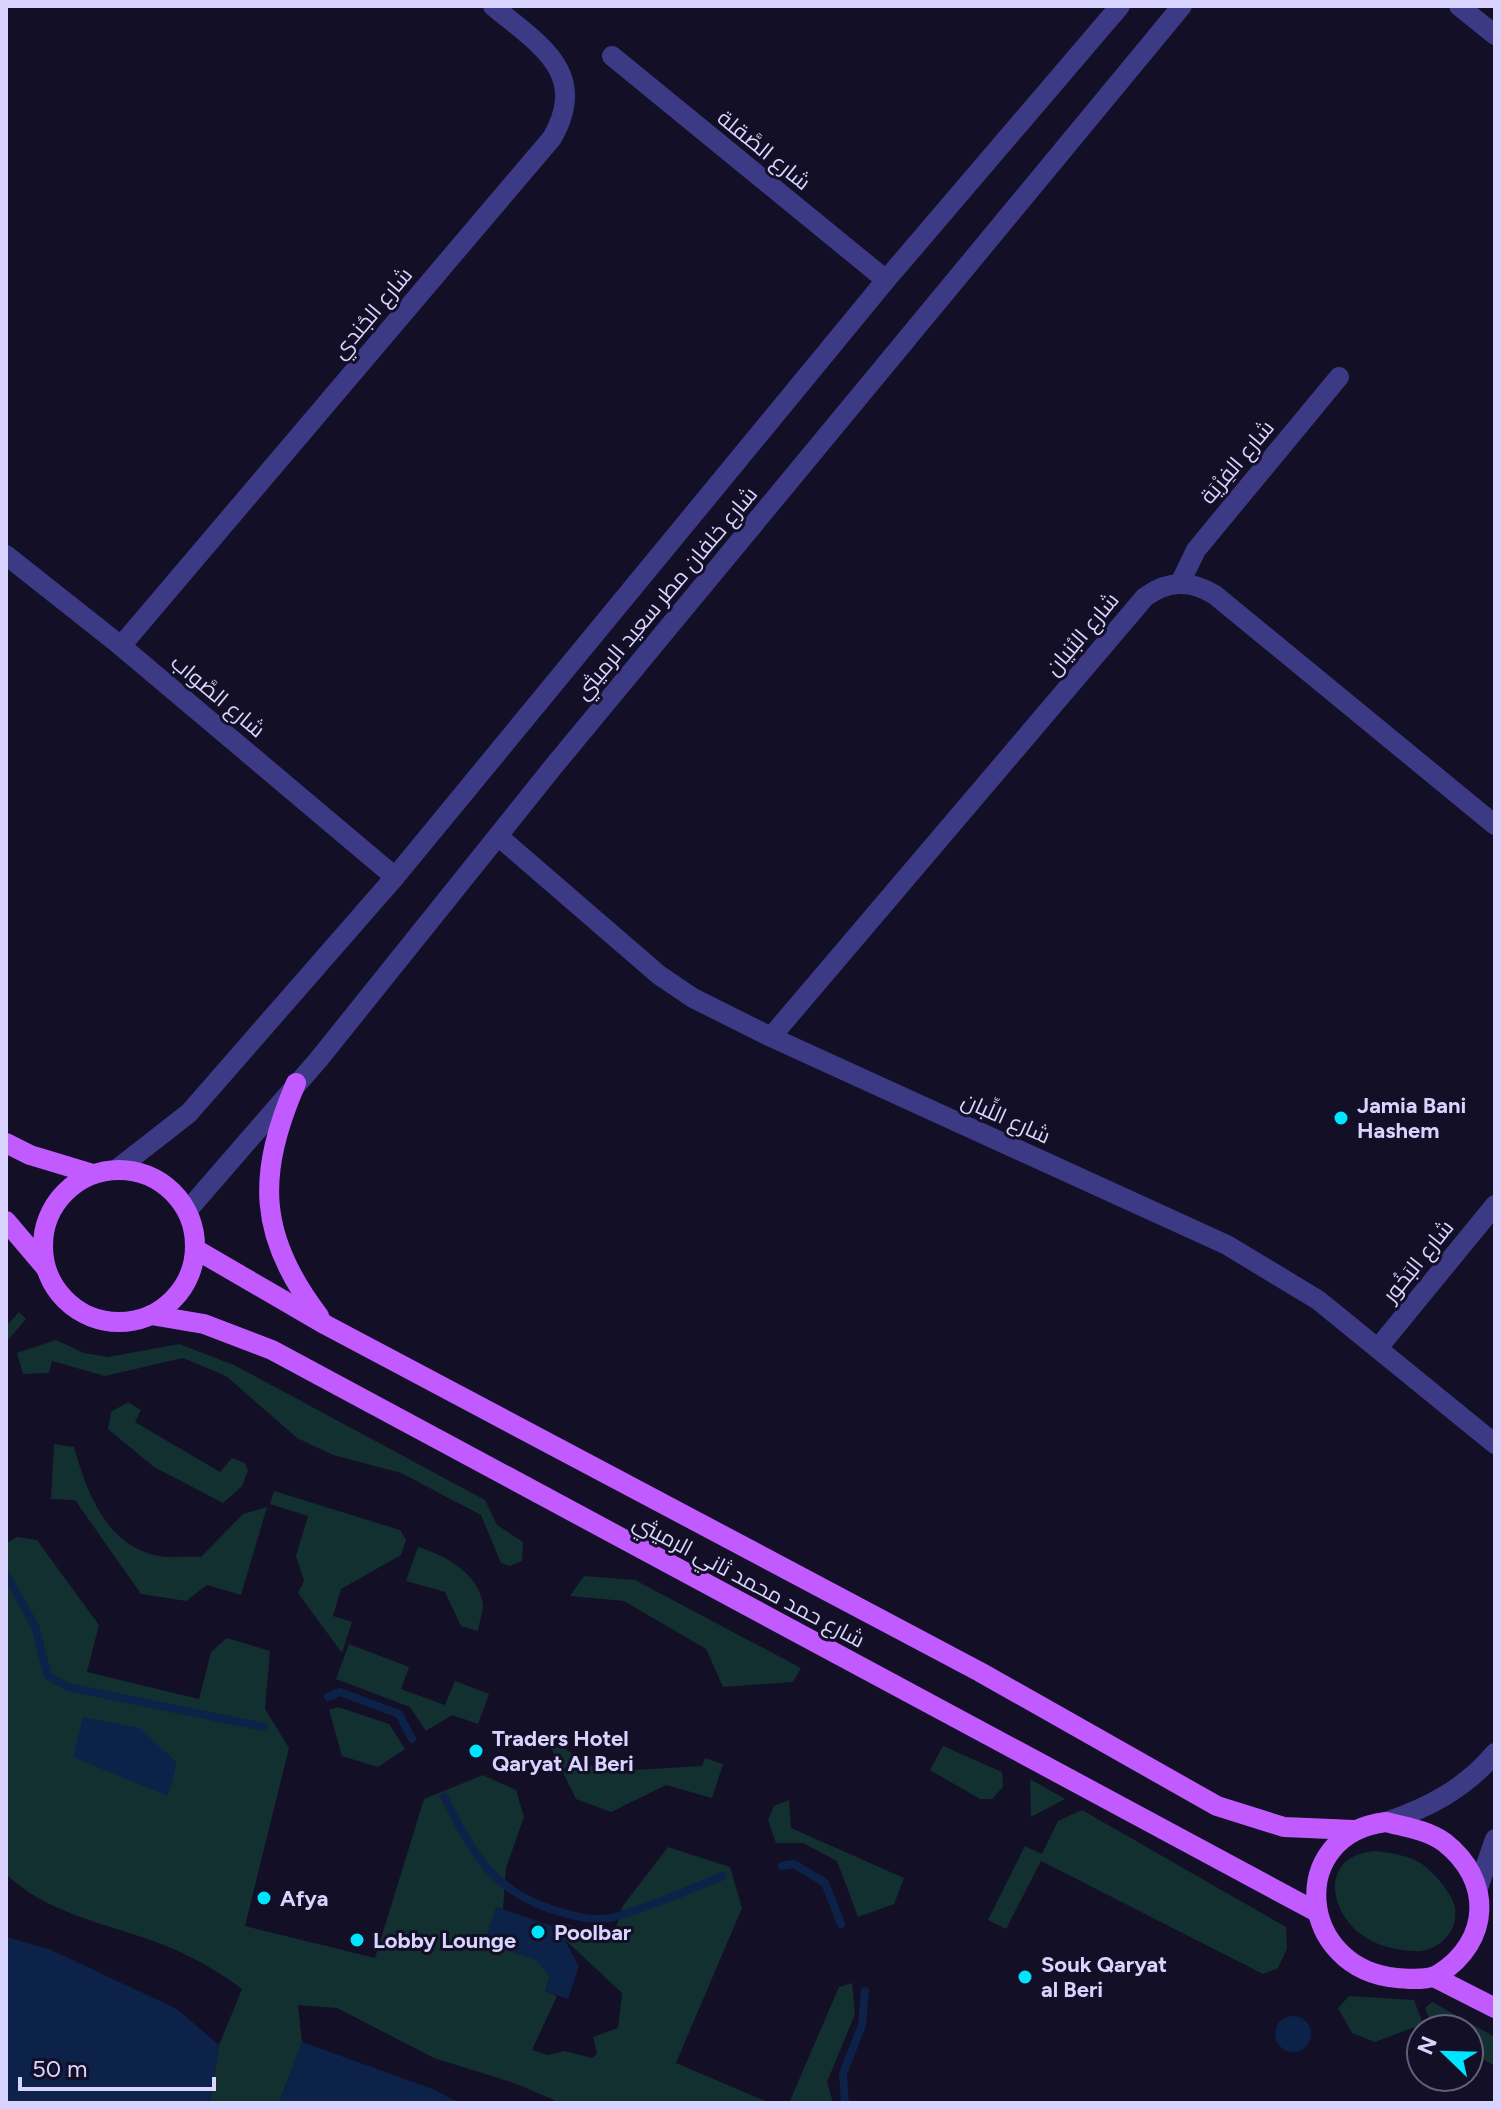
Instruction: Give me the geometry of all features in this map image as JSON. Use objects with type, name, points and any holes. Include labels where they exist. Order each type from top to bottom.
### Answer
[{"type":"main road","points":[[296,1083],[275,1132],[268,1184],[274,1236],[294,1284],[326,1325]]},
{"type":"main road","points":[[6,1143],[30,1155],[93,1174]]},
{"type":"main road","points":[[6,1221],[46,1268],[55,1287],[69,1304],[88,1316],[108,1322],[130,1322],[151,1315],[182,1288],[192,1269],[195,1249],[187,1211],[175,1193],[158,1180],[138,1172],[116,1170],[93,1174],[72,1186],[56,1202],[45,1234],[46,1268]]},
{"type":"main road","name":"شارع حمد محمد ثاني الرميثي","points":[[195,1249],[326,1325],[980,1672],[1217,1806],[1284,1827],[1354,1830]]},
{"type":"main road","name":"شارع حمد محمد ثاني الرميثي","points":[[151,1315],[204,1324],[272,1350],[1315,1911]]},
{"type":"main road","points":[[1495,1928],[1480,1893],[1458,1855],[1442,1841],[1416,1829],[1386,1822],[1354,1830],[1324,1863],[1318,1880],[1315,1911],[1323,1932],[1340,1952],[1361,1967],[1388,1977],[1434,1977],[1495,2008]]},
{"type":"main road","points":[[1434,1977],[1453,1964],[1467,1948],[1477,1927],[1480,1893]]},
{"type":"street","name":"شارع الجُندي","points":[[121,646],[552,138],[564,110],[564,80],[558,66],[550,53],[493,6]]},
{"type":"street","name":"شارع خلفان مطر سعيد الرميثي","points":[[116,1170],[189,1113],[395,877],[886,280],[1120,6]]},
{"type":"street","name":"شارع خلفان مطر سعيد الرميثي","points":[[187,1211],[296,1083],[1182,6]]},
{"type":"street","points":[[1459,6],[1495,35]]},
{"type":"street","name":"شارع الصَّقلة","points":[[612,56],[886,280]]},
{"type":"street","name":"شارع الفِرْيَة","points":[[1180,583],[1196,550],[1339,377]]},
{"type":"street","name":"شارع الصَّواب","points":[[6,555],[121,646],[395,877]]},
{"type":"street","points":[[1180,583],[1204,588],[1215,595],[1495,825]]},
{"type":"street","name":"شارع البُنيان","points":[[771,1037],[1145,597],[1167,584],[1180,583]]},
{"type":"street","name":"شارع اللِّبان","points":[[498,836],[659,975],[693,998],[771,1037],[1227,1245],[1294,1283],[1495,1444]]},
{"type":"street","name":"شارع البَخُور","points":[[1378,1348],[1495,1205]]},
{"type":"street","points":[[1386,1822],[1439,1800],[1463,1784],[1495,1753]]},
{"type":"street","points":[[1480,1893],[1495,1839]]},
{"type":"green space","points":[[19,1312],[26,1319],[6,1342],[6,1326]]},
{"type":"green space","points":[[56,1340],[84,1353],[108,1357],[179,1344],[234,1365],[485,1500],[497,1525],[523,1542],[522,1561],[510,1566],[501,1563],[481,1515],[401,1473],[333,1455],[297,1438],[226,1376],[183,1358],[105,1376],[52,1361],[49,1373],[23,1374],[17,1353]]},
{"type":"green space","points":[[128,1402],[141,1410],[135,1422],[220,1472],[232,1458],[245,1463],[248,1470],[242,1486],[223,1503],[154,1467],[108,1429],[111,1412]]},
{"type":"green space","points":[[54,1444],[74,1447],[84,1479],[108,1525],[134,1547],[156,1556],[201,1557],[243,1514],[267,1507],[241,1595],[207,1585],[186,1601],[141,1594],[75,1500],[51,1499]]},
{"type":"green space","points":[[274,1491],[400,1530],[406,1540],[401,1555],[341,1589],[333,1616],[352,1622],[342,1653],[298,1593],[304,1581],[296,1556],[308,1516],[270,1504]]},
{"type":"green space","points":[[17,1537],[37,1540],[99,1625],[87,1672],[199,1699],[211,1652],[227,1638],[270,1651],[265,1709],[289,1748],[245,1926],[375,1958],[424,1799],[483,1775],[516,1790],[524,1817],[506,1868],[503,1909],[496,1907],[550,1977],[545,1991],[557,1996],[532,2050],[548,2055],[565,2051],[592,2058],[597,2054],[593,2037],[618,2028],[622,1993],[563,1938],[567,1924],[582,1929],[616,1928],[622,1907],[668,1847],[730,1867],[742,1908],[676,2063],[770,2103],[561,2103],[514,2083],[434,2058],[337,2008],[298,2005],[302,2042],[279,2103],[210,2103],[219,2045],[242,1989],[179,1951],[57,1908],[6,1874],[6,1543]]},
{"type":"green space","points":[[418,1547],[449,1560],[475,1584],[483,1605],[478,1631],[461,1626],[445,1592],[406,1581]]},
{"type":"green space","points":[[584,1576],[635,1580],[801,1668],[793,1682],[723,1687],[706,1649],[624,1601],[570,1596]]},
{"type":"green space","points":[[349,1644],[409,1667],[401,1689],[445,1705],[455,1681],[489,1694],[478,1724],[452,1715],[426,1731],[410,1707],[336,1679]]},
{"type":"green space","points":[[338,1707],[389,1724],[405,1749],[378,1767],[342,1756],[329,1710]]},
{"type":"green space","points":[[546,1737],[602,1772],[702,1766],[705,1758],[723,1764],[712,1798],[666,1785],[611,1812],[576,1799]]},
{"type":"green space","points":[[943,1746],[1002,1772],[1003,1787],[992,1799],[980,1799],[930,1770]]},
{"type":"green space","points":[[1030,1779],[1065,1799],[1031,1817]]},
{"type":"green space","points":[[789,1800],[791,1828],[904,1878],[894,1904],[858,1917],[837,1861],[803,1843],[776,1843],[768,1820],[774,1806]]},
{"type":"green space","points":[[1082,1810],[1286,1927],[1287,1949],[1278,1968],[1263,1974],[1041,1861],[1006,1929],[988,1920],[1025,1846],[1042,1854],[1058,1821]]},
{"type":"green space","points":[[1375,1851],[1417,1861],[1447,1890],[1454,1902],[1454,1925],[1438,1945],[1414,1951],[1380,1945],[1350,1924],[1336,1898],[1338,1872],[1345,1862]]},
{"type":"green space","points":[[852,1983],[855,2014],[827,2082],[833,2103],[789,2103],[839,1987]]},
{"type":"green space","points":[[1349,1996],[1414,2000],[1419,2013],[1405,2013],[1405,2031],[1375,2042],[1352,2033],[1338,2008]]},
{"type":"green space","points":[[1432,2002],[1452,2013],[1427,2013],[1425,2008]]},
{"type":"green space","points":[[1485,2031],[1495,2037],[1495,2066],[1485,2060]]},
{"type":"water","points":[[83,1717],[140,1728],[177,1763],[168,1796],[73,1757]]},
{"type":"water","points":[[496,1907],[558,1928],[579,1966],[568,1999],[545,1991],[550,1977],[536,1960],[484,1943]]},
{"type":"water","points":[[6,1937],[49,1949],[177,2009],[219,2045],[210,2103],[6,2103]]},
{"type":"water","points":[[1293,2016],[1306,2021],[1311,2034],[1306,2047],[1293,2052],[1280,2047],[1275,2034],[1280,2021]]},
{"type":"water","points":[[302,2042],[433,2089],[459,2103],[279,2103]]},
{"type":"waterway","points":[[6,1575],[35,1626],[48,1676],[68,1687],[264,1727]]},
{"type":"waterway","points":[[328,1697],[340,1692],[399,1714],[412,1739]]},
{"type":"waterway","points":[[444,1797],[476,1854],[488,1869],[518,1894],[560,1912],[593,1919],[614,1917],[723,1876]]},
{"type":"waterway","points":[[782,1866],[794,1864],[825,1883],[841,1924]]},
{"type":"waterway","points":[[845,2103],[843,2074],[862,2025],[865,1991]]},
{"type":"place","name":"Jamia Bani Hashem","points":[[1341,1118]]},
{"type":"place","name":"Traders Hotel Qaryat Al Beri","points":[[476,1751]]},
{"type":"place","name":"Afya","points":[[264,1898]]},
{"type":"place","name":"Poolbar","points":[[538,1932]]},
{"type":"place","name":"Lobby Lounge","points":[[357,1940]]},
{"type":"place","name":"Souk Qaryat al Beri","points":[[1025,1977]]}]
